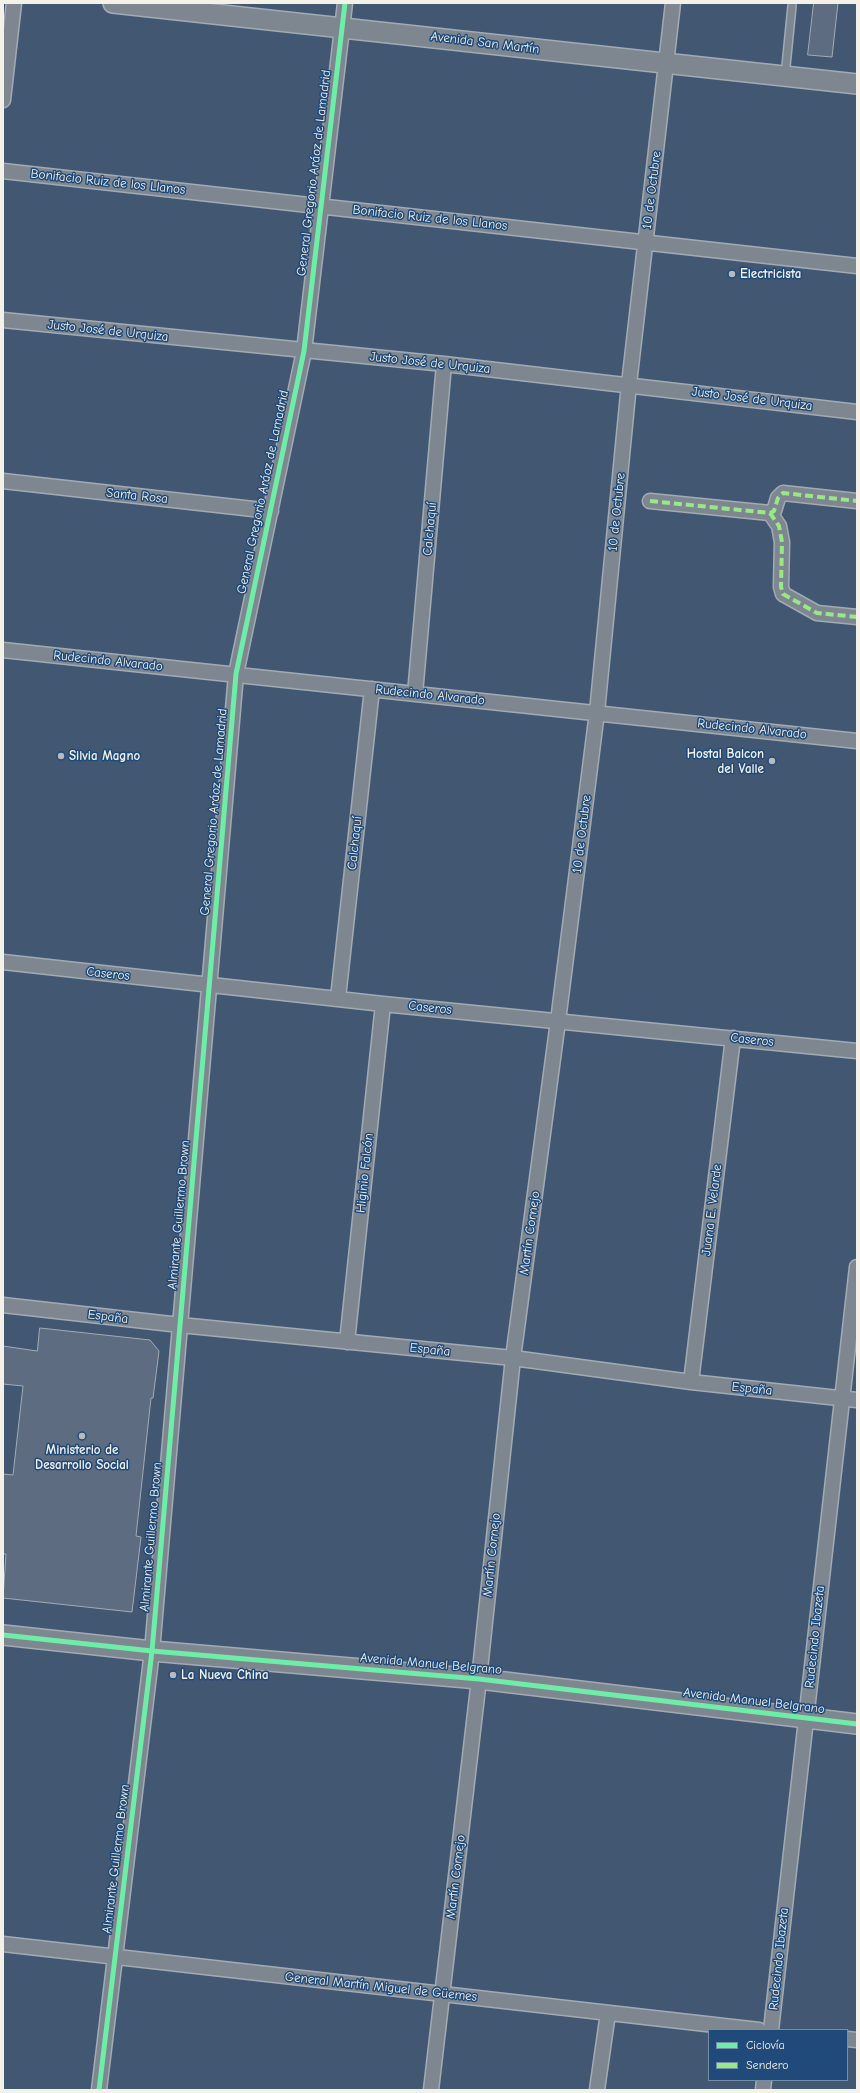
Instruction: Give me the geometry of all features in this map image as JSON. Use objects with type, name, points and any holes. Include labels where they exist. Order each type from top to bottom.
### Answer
[{"type":"main road","name":"Avenida San Martín","points":[[113,3],[342,26],[667,64],[857,84]]},
{"type":"main road","name":"Avenida Manuel Belgrano","points":[[3,1635],[152,1651],[479,1679],[857,1724]]},
{"type":"street","points":[[3,100],[14,3]]},
{"type":"street","name":"General Gregorio Aráoz de Lamadrid","points":[[210,985],[236,674],[304,351],[344,3]]},
{"type":"street","name":"10 de Octubre","points":[[558,1020],[597,712],[629,384],[673,3]]},
{"type":"street","name":"Bonifacio Ruiz de los Llanos","points":[[3,170],[857,266]]},
{"type":"street","name":"Justo José de Urquiza","points":[[3,320],[444,364],[629,384],[857,412]]},
{"type":"street","name":"Calchaquí","points":[[415,694],[444,364]]},
{"type":"street","name":"Santa Rosa","points":[[3,481],[271,511]]},
{"type":"street","points":[[650,501],[770,513],[774,511],[778,498],[783,493],[857,501]]},
{"type":"street","points":[[770,513],[779,526],[782,542],[781,586],[783,594],[817,613],[857,617]]},
{"type":"street","name":"Rudecindo Alvarado","points":[[3,650],[597,712],[857,741]]},
{"type":"street","name":"Calchaquí","points":[[338,998],[372,689]]},
{"type":"street","name":"Caseros","points":[[3,962],[383,1004],[558,1020],[857,1051]]},
{"type":"street","name":"Almirante Guillermo Brown","points":[[100,2090],[152,1651],[210,985]]},
{"type":"street","name":"Higinio Falcón","points":[[346,1342],[383,1004]]},
{"type":"street","name":"Martín Cornejo","points":[[431,2090],[479,1679],[513,1358],[558,1020]]},
{"type":"street","name":"Juana E. Velarde","points":[[690,1382],[733,1038]]},
{"type":"street","name":"Rudecindo Ibazeta","points":[[771,2029],[841,1398],[857,1268]]},
{"type":"street","name":"España","points":[[3,1305],[180,1325],[513,1358],[690,1382],[857,1400]]},
{"type":"street","name":"General Martín Miguel de Güemes","points":[[3,1944],[750,2029]]},
{"type":"street","points":[[597,2090],[608,2013]]},
{"type":"lane","points":[[785,76],[792,6]]},
{"type":"building","points":[[814,3],[838,3],[832,57],[808,55]]},
{"type":"building","name":"Ministerio de Desarrollo Social","points":[[40,1328],[150,1340],[159,1351],[153,1398],[151,1398],[136,1536],[141,1537],[132,1612],[3,1598],[6,1554],[3,1554],[3,1474],[13,1475],[23,1386],[3,1384],[3,1346],[37,1351]]},
{"type":"marked path","points":[[650,501],[770,513],[774,511],[778,498],[783,493],[857,501]]},
{"type":"marked path","points":[[770,513],[779,526],[782,542],[781,587],[783,594],[817,613],[857,617]]},
{"type":"cycle path","points":[[99,2090],[152,1651],[236,674],[304,351],[345,3]]},
{"type":"cycle path","points":[[3,1635],[152,1651],[479,1679],[857,1724]]},
{"type":"place","name":"Electricista","points":[[732,274]]},
{"type":"place","name":"Silvia Magno","points":[[61,756]]},
{"type":"place","name":"Hostal Balcon del Valle","points":[[772,761]]},
{"type":"place","name":"Ministerio de Desarrollo Social","points":[[82,1436]]},
{"type":"place","name":"La Nueva China","points":[[173,1675]]}]
